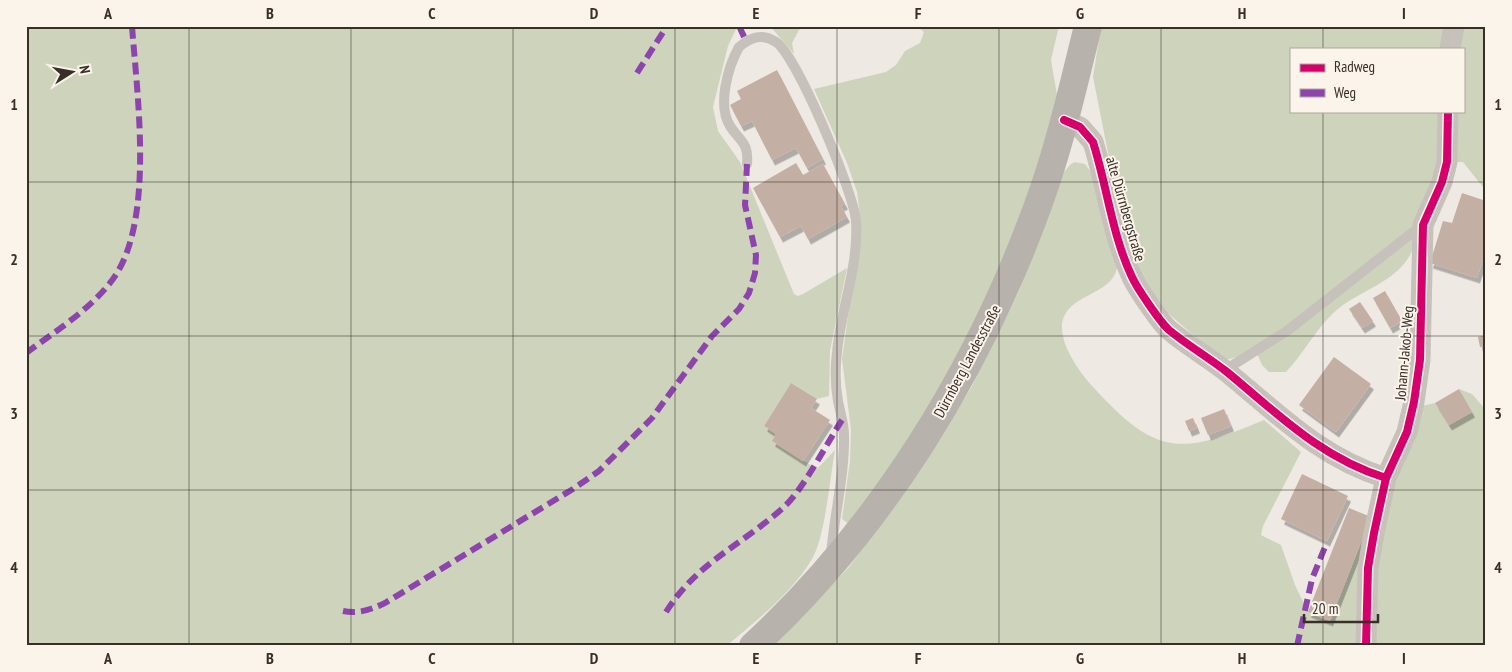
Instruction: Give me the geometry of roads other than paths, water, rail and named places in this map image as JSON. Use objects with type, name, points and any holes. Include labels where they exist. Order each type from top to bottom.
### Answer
[{"type":"main road","name":"Dürrnberg Landesstraße","points":[[753,646],[781,620],[830,566],[905,469],[944,408],[980,342],[1012,273],[1034,215],[1064,120],[1088,26]]},
{"type":"street","points":[[1450,48],[1454,26]]},
{"type":"street","points":[[1422,225],[1442,182],[1447,162],[1448,112]]},
{"type":"street","name":"alte Dürrnbergstraße","points":[[1064,120],[1080,127],[1093,142],[1123,255],[1133,279],[1167,328],[1225,370]]},
{"type":"street","name":"Johann-Jakob-Weg","points":[[1366,646],[1368,568],[1386,478],[1407,432],[1418,376],[1422,318],[1422,225]]},
{"type":"street","points":[[1225,370],[1286,422],[1334,457],[1360,470],[1386,478]]},
{"type":"lane","points":[[747,164],[746,148],[730,126],[726,116],[726,90],[739,46],[756,36],[766,37],[777,43],[798,74],[832,150],[850,196],[856,218],[854,261],[837,351],[836,385],[844,434],[830,566]]},
{"type":"lane","points":[[1225,370],[1287,331],[1422,225]]}]
